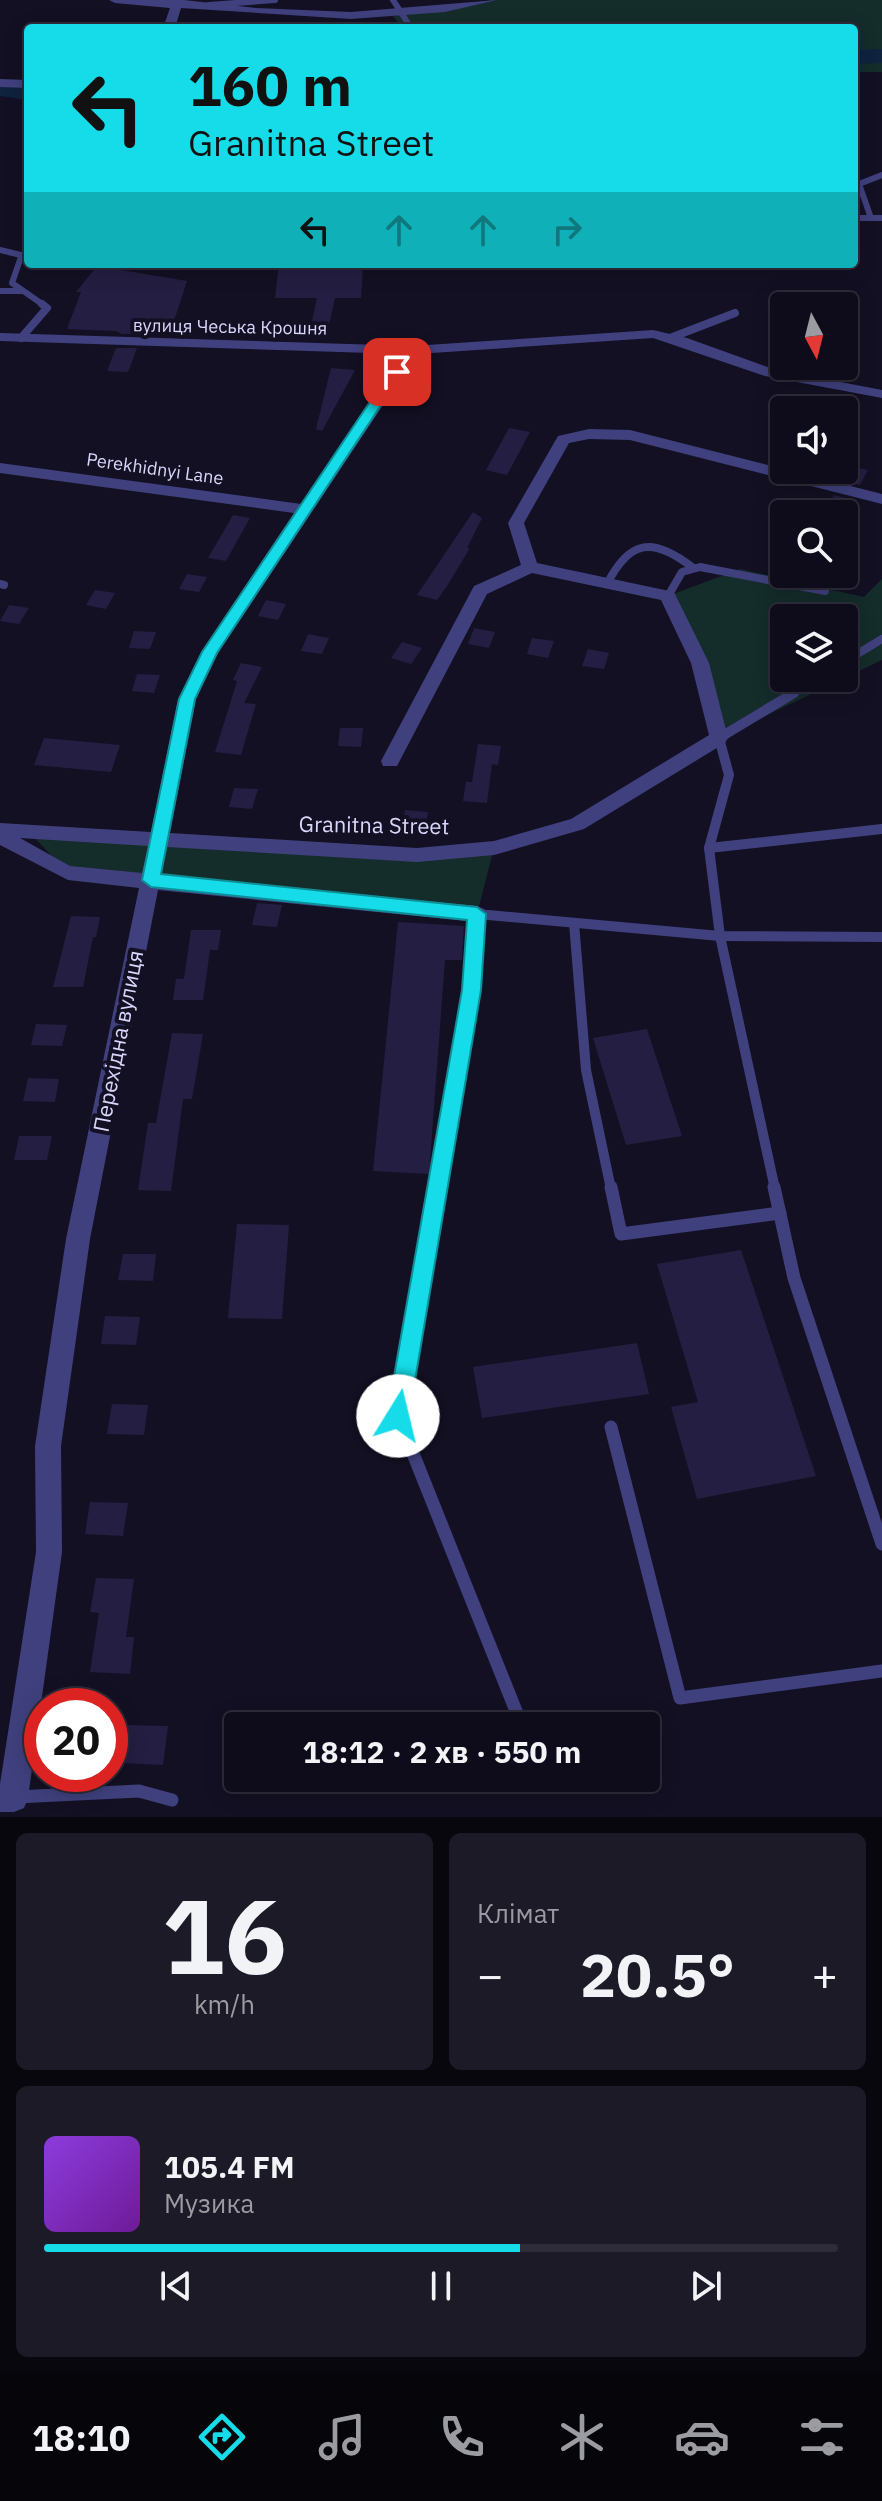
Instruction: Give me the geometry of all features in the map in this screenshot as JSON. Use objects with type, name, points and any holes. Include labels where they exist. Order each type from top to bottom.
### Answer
[{"type":"street","points":[[115,0],[177,2],[368,18],[444,11],[491,0]]},
{"type":"street","points":[[170,24],[177,2]]},
{"type":"street","points":[[0,83],[24,84]]},
{"type":"street","name":"вулиця Чеська Крошня","points":[[0,337],[412,350],[653,334],[770,373],[882,394]]},
{"type":"street","name":"Перехідна вулиця","points":[[7,1798],[49,1552],[48,1446],[78,1239],[187,699],[210,652],[412,350]]},
{"type":"street","points":[[530,567],[516,523],[563,439],[589,434],[630,435],[882,499]]},
{"type":"street","name":"Perekhidnyi Lane","points":[[0,468],[305,510]]},
{"type":"street","points":[[390,761],[480,590],[530,567],[668,596],[700,663],[719,738]]},
{"type":"street","name":"Granitna Street","points":[[0,830],[417,855],[494,848],[577,824],[719,738]]},
{"type":"street","points":[[0,837],[68,873],[477,914]]},
{"type":"lane","points":[[203,6],[275,0]]},
{"type":"lane","points":[[393,0],[393,5],[409,24]]},
{"type":"lane","points":[[871,218],[859,184],[882,175]]},
{"type":"lane","points":[[858,218],[882,218]]},
{"type":"lane","points":[[0,250],[24,256]]},
{"type":"lane","points":[[21,338],[47,308],[12,283],[24,258]]},
{"type":"lane","points":[[0,291],[23,291]]},
{"type":"lane","points":[[670,338],[735,313]]},
{"type":"lane","points":[[607,584],[616,561],[631,550],[651,543],[675,552],[692,567],[743,573],[825,591]]},
{"type":"lane","points":[[668,596],[677,576],[692,567]]},
{"type":"lane","points":[[858,654],[882,639]]},
{"type":"lane","points":[[795,692],[719,738],[729,775],[709,848],[720,936],[794,1278],[882,1544]]},
{"type":"lane","points":[[709,848],[882,829]]},
{"type":"lane","points":[[516,1712],[398,1416],[471,990],[477,914],[720,936],[882,937]]},
{"type":"lane","points":[[574,923],[586,1070],[621,1234],[780,1213]]},
{"type":"lane","points":[[611,1427],[680,1698],[882,1671]]},
{"type":"lane","points":[[7,1798],[139,1791],[172,1800]]},
{"type":"green space","points":[[491,0],[882,0],[882,72],[858,72],[858,24],[399,24],[393,16],[444,11]]},
{"type":"green space","points":[[740,569],[770,576],[770,588],[824,588],[864,597],[882,579],[882,660],[858,671],[858,604],[770,604],[770,692],[815,692],[719,738],[668,596]]},
{"type":"green space","points":[[28,831],[332,850],[494,848],[477,914],[68,873]]},
{"type":"building","points":[[95,268],[187,281],[170,333],[122,334],[116,331],[67,329],[81,292],[76,292]]},
{"type":"building","points":[[279,268],[363,268],[361,298],[335,298],[327,334],[309,334],[317,298],[275,298]]},
{"type":"building","points":[[116,348],[137,348],[128,372],[107,371]]},
{"type":"building","points":[[331,368],[355,370],[322,431],[316,429]]},
{"type":"building","points":[[509,428],[530,432],[507,475],[486,470]]},
{"type":"building","points":[[858,468],[868,470],[860,485],[856,484]]},
{"type":"building","points":[[834,495],[853,500],[831,500]]},
{"type":"building","points":[[473,512],[482,518],[467,548],[470,548],[447,586],[437,600],[417,595]]},
{"type":"building","points":[[233,515],[250,518],[226,561],[208,558]]},
{"type":"building","points":[[187,574],[207,577],[199,592],[179,589]]},
{"type":"building","points":[[95,590],[115,593],[106,609],[86,605]]},
{"type":"building","points":[[266,600],[286,604],[278,620],[258,616]]},
{"type":"building","points":[[9,605],[29,608],[19,624],[0,621]]},
{"type":"building","points":[[474,628],[495,632],[489,648],[468,644]]},
{"type":"building","points":[[134,631],[156,632],[150,649],[129,648]]},
{"type":"building","points":[[308,634],[329,638],[322,654],[301,651]]},
{"type":"building","points":[[532,638],[554,641],[548,658],[527,654]]},
{"type":"building","points":[[402,642],[422,648],[411,664],[391,658]]},
{"type":"building","points":[[588,649],[609,653],[604,669],[582,666]]},
{"type":"building","points":[[241,663],[262,667],[244,703],[256,704],[241,755],[215,752],[237,681],[233,680]]},
{"type":"building","points":[[137,674],[160,675],[154,693],[132,691]]},
{"type":"building","points":[[340,728],[363,728],[361,747],[338,746]]},
{"type":"building","points":[[44,738],[120,745],[111,772],[34,765]]},
{"type":"building","points":[[478,744],[501,746],[498,765],[492,764],[487,803],[463,801],[466,782],[472,782]]},
{"type":"building","points":[[234,788],[258,789],[252,809],[229,807]]},
{"type":"building","points":[[405,810],[428,812],[425,832],[401,830]]},
{"type":"building","points":[[257,903],[282,905],[277,927],[252,925]]},
{"type":"building","points":[[71,916],[100,917],[96,937],[93,937],[83,987],[53,987]]},
{"type":"building","points":[[398,922],[464,926],[462,960],[445,960],[429,1174],[373,1171]]},
{"type":"building","points":[[191,930],[221,930],[218,950],[210,950],[203,1000],[173,1000],[176,979],[184,979]]},
{"type":"building","points":[[36,1024],[67,1025],[62,1046],[31,1045]]},
{"type":"building","points":[[647,1029],[682,1136],[626,1145],[593,1038]]},
{"type":"building","points":[[172,1033],[203,1034],[192,1099],[183,1099],[171,1191],[138,1190],[148,1123],[156,1123]]},
{"type":"building","points":[[28,1078],[59,1079],[55,1102],[23,1101]]},
{"type":"building","points":[[19,1136],[52,1136],[47,1160],[14,1160]]},
{"type":"building","points":[[237,1224],[289,1225],[282,1319],[228,1318]]},
{"type":"building","points":[[741,1250],[816,1476],[697,1499],[671,1407],[698,1402],[657,1264]]},
{"type":"building","points":[[123,1254],[156,1254],[153,1281],[118,1280]]},
{"type":"building","points":[[105,1316],[140,1317],[136,1345],[101,1344]]},
{"type":"building","points":[[637,1343],[649,1394],[482,1418],[473,1367]]},
{"type":"building","points":[[112,1404],[148,1405],[144,1435],[107,1434]]},
{"type":"building","points":[[90,1502],[128,1503],[123,1536],[85,1534]]},
{"type":"building","points":[[96,1578],[134,1579],[126,1637],[134,1637],[130,1674],[90,1672],[99,1613],[90,1612]]},
{"type":"building","points":[[128,1725],[168,1726],[163,1765],[128,1763]]},
{"type":"waterway","points":[[858,57],[882,56]]},
{"type":"waterway","points":[[0,89],[24,92]]},
{"type":"route","points":[[397,372],[210,652],[187,699],[151,880],[477,914],[471,990],[398,1416]]}]
